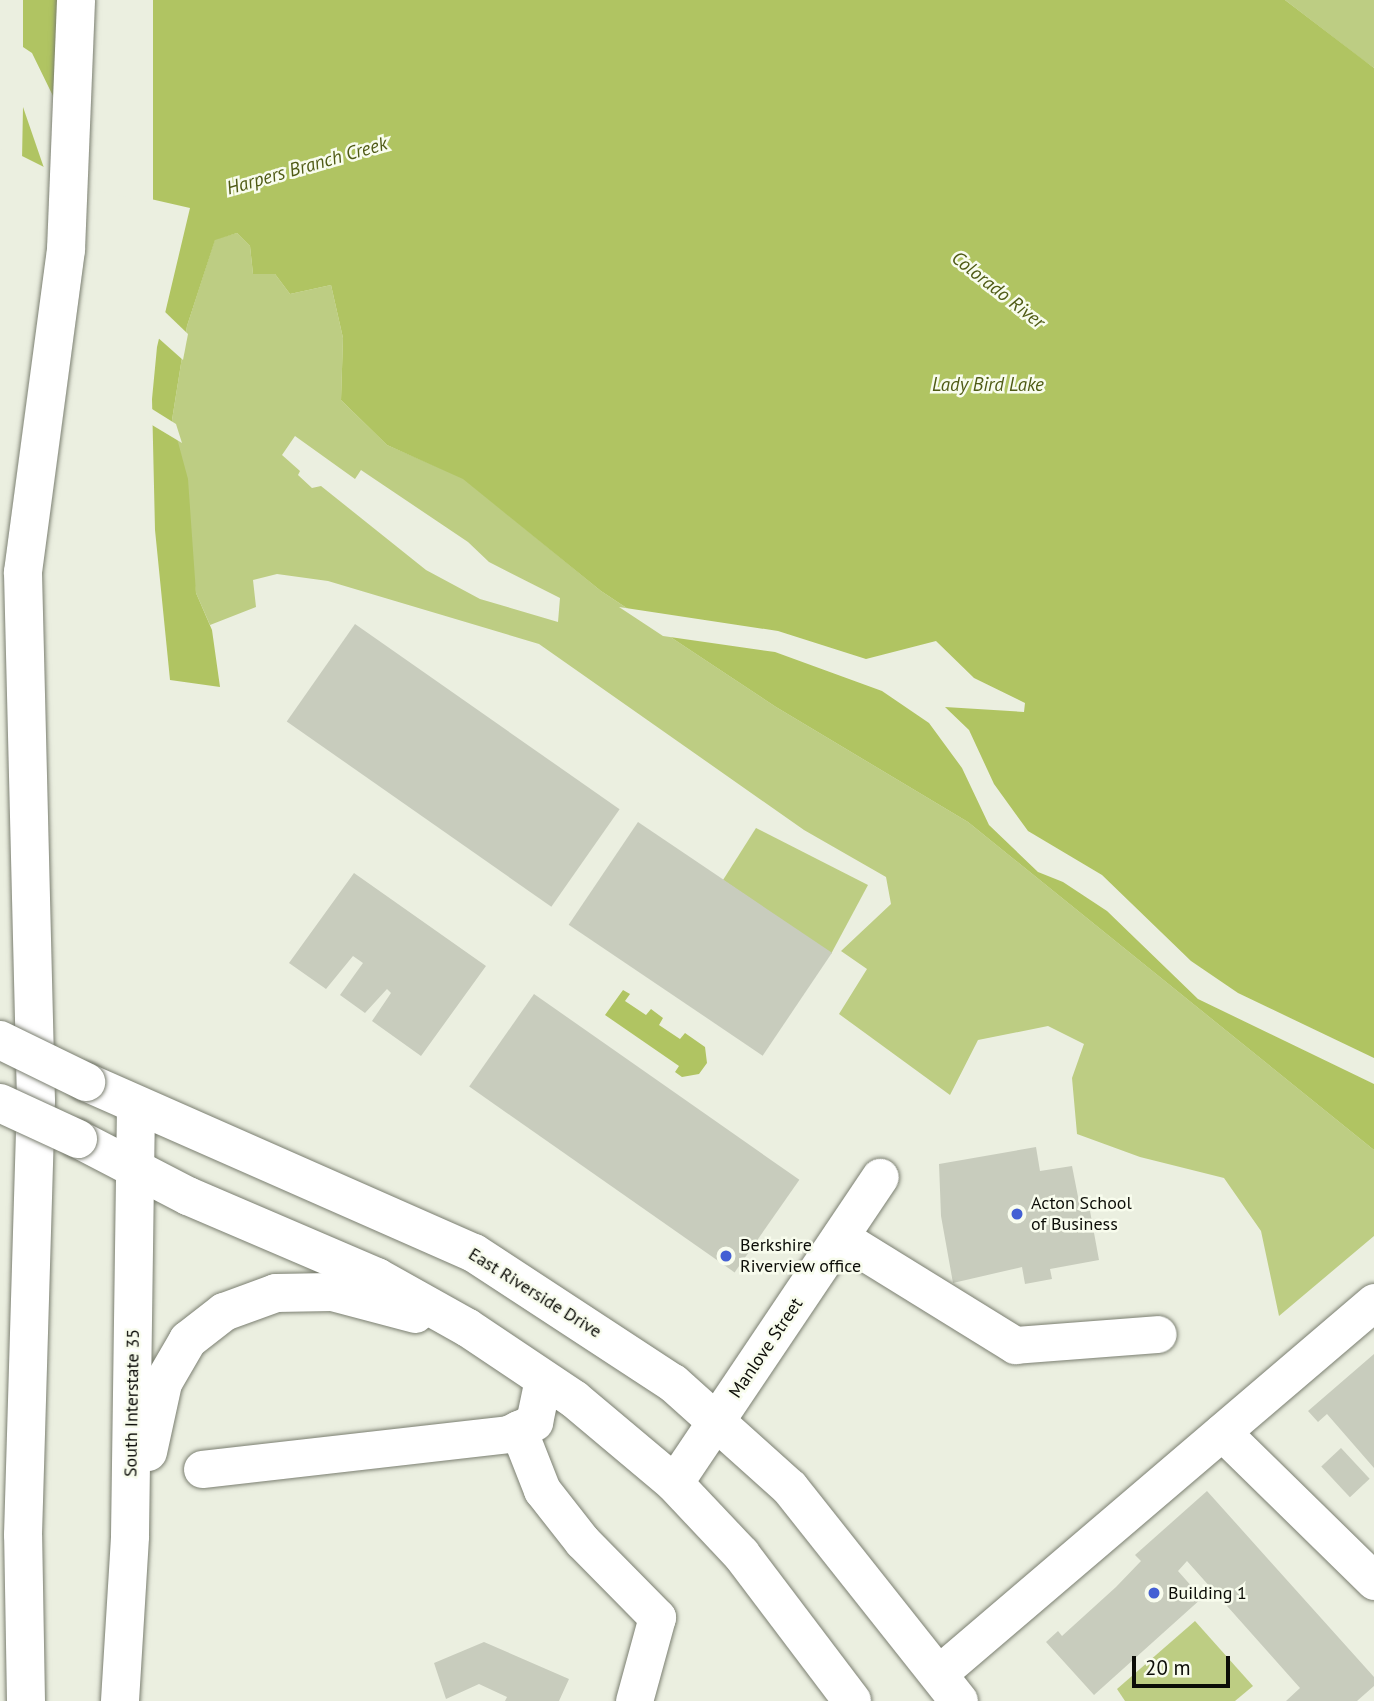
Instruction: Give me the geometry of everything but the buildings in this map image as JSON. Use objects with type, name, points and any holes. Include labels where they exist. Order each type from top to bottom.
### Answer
[{"type":"main road","points":[[26,1701],[23,1535],[36,1087],[23,572],[47,418],[66,250],[76,0]]},
{"type":"main road","name":"East Riverside Drive","points":[[0,1040],[136,1105],[474,1253],[628,1352],[718,1419],[790,1488],[948,1688]]},
{"type":"main road","points":[[0,1103],[78,1139],[136,1170],[377,1277],[468,1328],[543,1379],[674,1483],[741,1554],[852,1701]]},
{"type":"main road","name":"South Interstate 35","points":[[120,1701],[130,1536],[136,1105]]},
{"type":"main road","points":[[130,1536],[163,1383],[188,1339],[224,1312],[276,1293],[332,1293],[468,1328]]},
{"type":"street","name":"Manlove Street","points":[[674,1483],[880,1177]]},
{"type":"street","points":[[840,1237],[900,1270],[969,1321],[1015,1345],[1158,1334]]},
{"type":"street","points":[[948,1688],[1007,1616],[1374,1302]]},
{"type":"street","points":[[202,1469],[508,1434],[534,1422],[543,1379]]},
{"type":"street","points":[[519,1429],[542,1490],[582,1541],[657,1617],[634,1701]]},
{"type":"street","points":[[1222,1432],[1374,1581]]},
{"type":"shaded area","points":[[1285,0],[1374,0],[1374,68],[1363,60]]},
{"type":"shaded area","points":[[237,233],[250,246],[253,274],[275,274],[290,294],[331,285],[343,338],[341,400],[387,445],[463,478],[601,591],[776,707],[968,822],[1374,1150],[1374,1236],[1279,1316],[1261,1231],[1224,1178],[1140,1157],[1077,1134],[1072,1078],[1084,1044],[1048,1026],[978,1040],[950,1095],[839,1014],[867,969],[841,951],[891,904],[886,877],[804,830],[539,644],[328,581],[277,574],[253,580],[256,607],[210,625],[196,593],[172,420],[187,326],[215,239]],"holes":[[[295,436],[355,479],[361,470],[468,542],[489,562],[560,598],[558,622],[480,599],[426,570],[321,486],[312,488],[298,475],[300,471],[282,455]]]},
{"type":"shaded area","points":[[756,828],[868,885],[831,954],[723,880]]},
{"type":"shaded area","points":[[1195,1621],[1253,1686],[1235,1701],[1125,1701],[1117,1689]]},
{"type":"water","name":"Lady Bird Lake","points":[[0,0],[1285,0],[1374,68],[1374,1150],[968,822],[776,707],[601,591],[463,479],[387,445],[341,400],[343,338],[331,285],[290,294],[275,274],[253,274],[250,246],[237,233],[215,240],[187,326],[172,420],[188,479],[196,593],[212,630],[220,687],[170,680],[155,530],[152,399],[157,347],[190,208],[72,181],[0,145]]},
{"type":"water","points":[[623,990],[630,994],[625,1001],[646,1015],[651,1009],[663,1018],[659,1025],[680,1039],[685,1033],[705,1047],[707,1063],[699,1074],[682,1077],[675,1072],[679,1066],[605,1015]]},
{"type":"pier","points":[[0,0],[23,0],[23,47],[32,53],[53,96],[53,135],[60,0],[153,0],[153,203],[71,185],[45,171],[23,107],[22,160],[0,149]]},
{"type":"pier","points":[[163,310],[188,334],[183,360],[156,336]]},
{"type":"pier","points":[[152,360],[152,409],[176,424],[182,443],[152,425],[152,526],[168,683],[152,530],[149,399]]},
{"type":"pier","points":[[619,607],[778,631],[866,659],[936,641],[974,678],[1025,703],[1024,712],[945,707],[969,730],[994,784],[1028,831],[1102,875],[1191,961],[1238,993],[1374,1058],[1374,1084],[1198,999],[1107,911],[1063,882],[1038,872],[989,825],[962,768],[929,723],[882,691],[775,652],[663,636]]},
{"type":"place","name":"Acton School of Business","points":[[1017,1214]]},
{"type":"place","name":"Berkshire Riverview office","points":[[726,1256]]},
{"type":"place","name":"Building 1","points":[[1154,1593]]},
{"type":"water label","name":"Harpers Branch Creek","points":[[307,166]]},
{"type":"water label","name":"Colorado River","points":[[998,290]]}]
